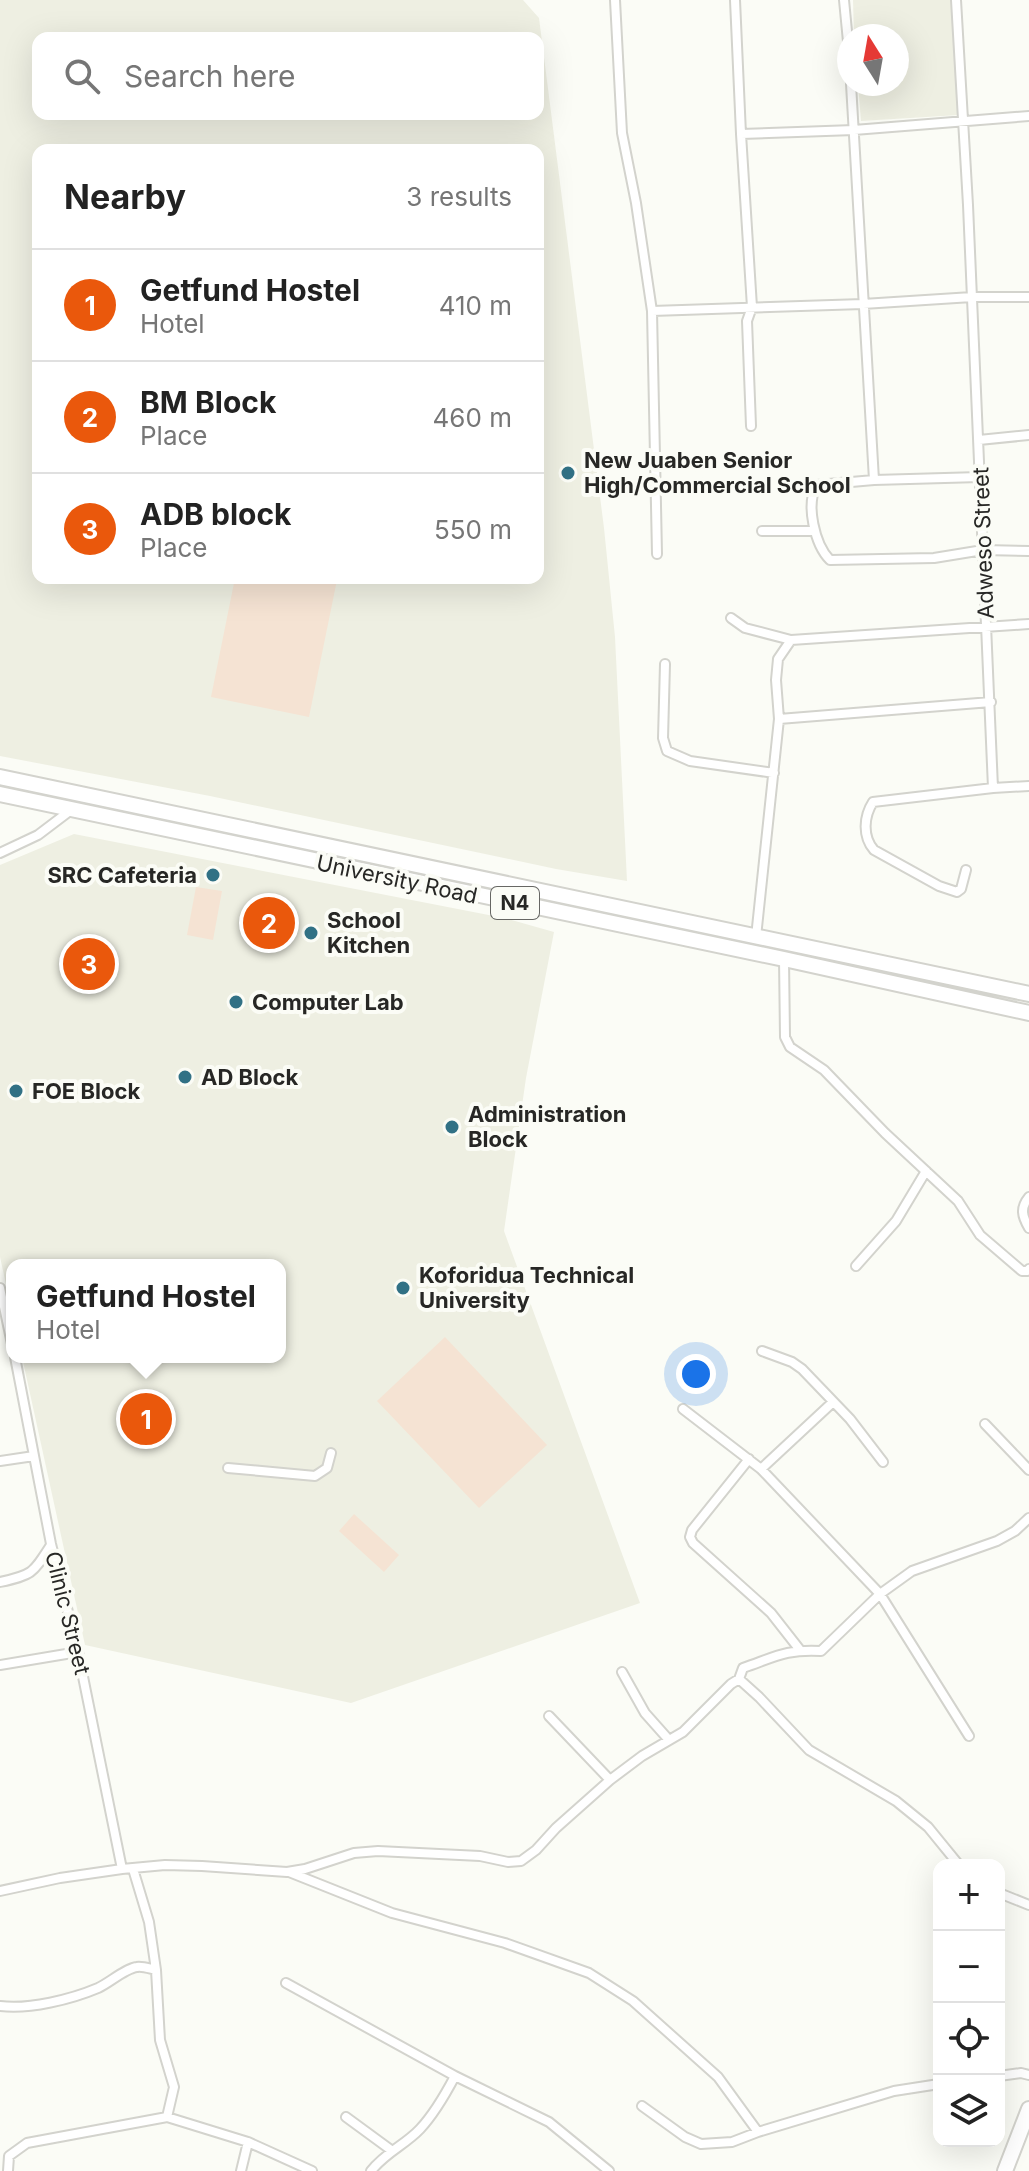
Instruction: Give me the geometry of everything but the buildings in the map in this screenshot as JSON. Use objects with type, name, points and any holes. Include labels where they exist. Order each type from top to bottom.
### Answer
[{"type":"highway","name":"University Road","points":[[0,777],[1029,994]]},
{"type":"highway","name":"University Road","points":[[0,794],[1029,1013]]},
{"type":"highway","points":[[1005,2171],[1029,2109]]},
{"type":"street","points":[[615,0],[622,133],[652,311],[657,554]]},
{"type":"street","points":[[735,0],[752,307],[747,321],[751,426]]},
{"type":"street","points":[[844,0],[846,24]]},
{"type":"street","name":"Adweso Street","points":[[956,0],[993,788]]},
{"type":"street","points":[[852,96],[874,480]]},
{"type":"street","points":[[741,134],[854,130],[1029,116]]},
{"type":"street","points":[[652,311],[1029,297]]},
{"type":"street","points":[[979,440],[1029,435]]},
{"type":"street","points":[[980,477],[817,485],[812,492],[814,531],[830,560],[934,558],[983,550],[1029,551]]},
{"type":"street","points":[[762,531],[814,531]]},
{"type":"street","points":[[731,618],[745,628],[791,640],[1029,624]]},
{"type":"street","points":[[756,938],[779,719],[778,659],[791,640]]},
{"type":"street","points":[[665,664],[663,738],[667,751],[690,761],[774,773]]},
{"type":"street","points":[[779,719],[991,702]]},
{"type":"street","points":[[966,870],[961,889],[957,892],[939,886],[874,850],[869,845],[865,821],[870,805],[873,802],[1029,786]]},
{"type":"street","points":[[0,853],[38,835],[86,795]]},
{"type":"street","points":[[784,959],[786,1042],[824,1070],[885,1133],[958,1201],[980,1235],[1022,1271],[1029,1269]]},
{"type":"street","points":[[856,1266],[896,1221],[926,1171]]},
{"type":"street","points":[[1029,1197],[1023,1204],[1023,1212],[1029,1228]]},
{"type":"street","points":[[0,1288],[6,1316]]},
{"type":"street","points":[[762,1351],[802,1369],[860,1430],[883,1462]]},
{"type":"street","name":"Clinic Street","points":[[16,1363],[51,1544],[78,1652],[122,1869]]},
{"type":"street","points":[[761,1469],[833,1402]]},
{"type":"street","points":[[683,1409],[761,1469],[880,1594],[969,1736]]},
{"type":"street","points":[[985,1424],[1029,1470]]},
{"type":"street","points":[[228,1468],[315,1476],[327,1468],[331,1453]]},
{"type":"street","points":[[0,1461],[34,1456]]},
{"type":"street","points":[[749,1459],[692,1530],[690,1537],[771,1613],[800,1650]]},
{"type":"street","points":[[0,1891],[60,1878],[165,1865],[287,1872],[354,1853],[378,1851],[521,1861],[610,1780],[683,1732],[739,1679],[743,1668],[776,1654],[821,1651],[880,1594],[912,1571],[997,1541],[1028,1520]]},
{"type":"street","points":[[0,1582],[26,1577],[51,1544]]},
{"type":"street","points":[[0,1665],[78,1652]]},
{"type":"street","points":[[622,1672],[645,1713],[669,1740]]},
{"type":"street","points":[[739,1679],[809,1750],[896,1801],[928,1827],[954,1859]]},
{"type":"street","points":[[549,1716],[610,1780]]},
{"type":"street","points":[[133,1869],[149,1922],[156,1970],[160,2040],[174,2087],[167,2117]]},
{"type":"street","points":[[287,1872],[392,1913],[505,1943],[589,1973],[633,2001],[718,2077],[758,2132]]},
{"type":"street","points":[[1005,1895],[1029,1905]]},
{"type":"street","points":[[0,2006],[9,2008],[41,2004],[98,1988],[136,1967],[156,1970]]},
{"type":"street","points":[[286,1983],[455,2076],[549,2122],[609,2171]]},
{"type":"street","points":[[1005,2075],[1029,2075]]},
{"type":"street","points":[[371,2171],[391,2150],[418,2131],[442,2100],[455,2076]]},
{"type":"street","points":[[642,2106],[685,2137],[701,2144],[732,2142],[894,2091],[933,2085]]},
{"type":"street","points":[[8,2171],[9,2156],[27,2143],[167,2117],[248,2142],[312,2171]]},
{"type":"street","points":[[346,2117],[391,2150]]},
{"type":"street","points":[[241,2171],[248,2142]]},
{"type":"shaded area","name":"New Juaben Senior High/Commercial School","points":[[0,0],[523,0],[539,18],[541,32],[32,32],[32,120],[544,120],[544,57],[615,637],[627,881],[556,869],[210,796],[0,756]]},
{"type":"shaded area","points":[[853,0],[952,0],[959,115],[861,121],[859,96],[909,96],[909,24],[854,24]]},
{"type":"shaded area","points":[[234,584],[336,584],[309,717],[211,697]]},
{"type":"shaded area","name":"Koforidua Technical University","points":[[74,834],[504,918],[554,932],[526,1078],[504,1231],[640,1603],[351,1703],[85,1645],[23,1363],[286,1363],[286,1259],[6,1259],[6,1284],[0,1257],[0,865]]},
{"type":"shaded area","points":[[196,887],[222,891],[213,940],[187,935]]},
{"type":"shaded area","points":[[445,1337],[547,1445],[479,1508],[377,1401]]},
{"type":"shaded area","points":[[354,1514],[399,1555],[384,1572],[339,1531]]},
{"type":"place","name":"New Juaben Senior High/Commercial School","points":[[568,473]]},
{"type":"place","name":"SRC Cafeteria","points":[[213,875]]},
{"type":"place","name":"BM Block","points":[[269,923]]},
{"type":"place","name":"School Kitchen","points":[[311,933]]},
{"type":"place","name":"ADB block","points":[[89,964]]},
{"type":"place","name":"Computer Lab","points":[[236,1002]]},
{"type":"place","name":"AD Block","points":[[185,1077]]},
{"type":"place","name":"FOE Block","points":[[16,1091]]},
{"type":"place","name":"Administration Block","points":[[452,1127]]},
{"type":"place","name":"Koforidua Technical University","points":[[403,1288]]},
{"type":"place","name":"Getfund Hostel","points":[[146,1419]]}]
